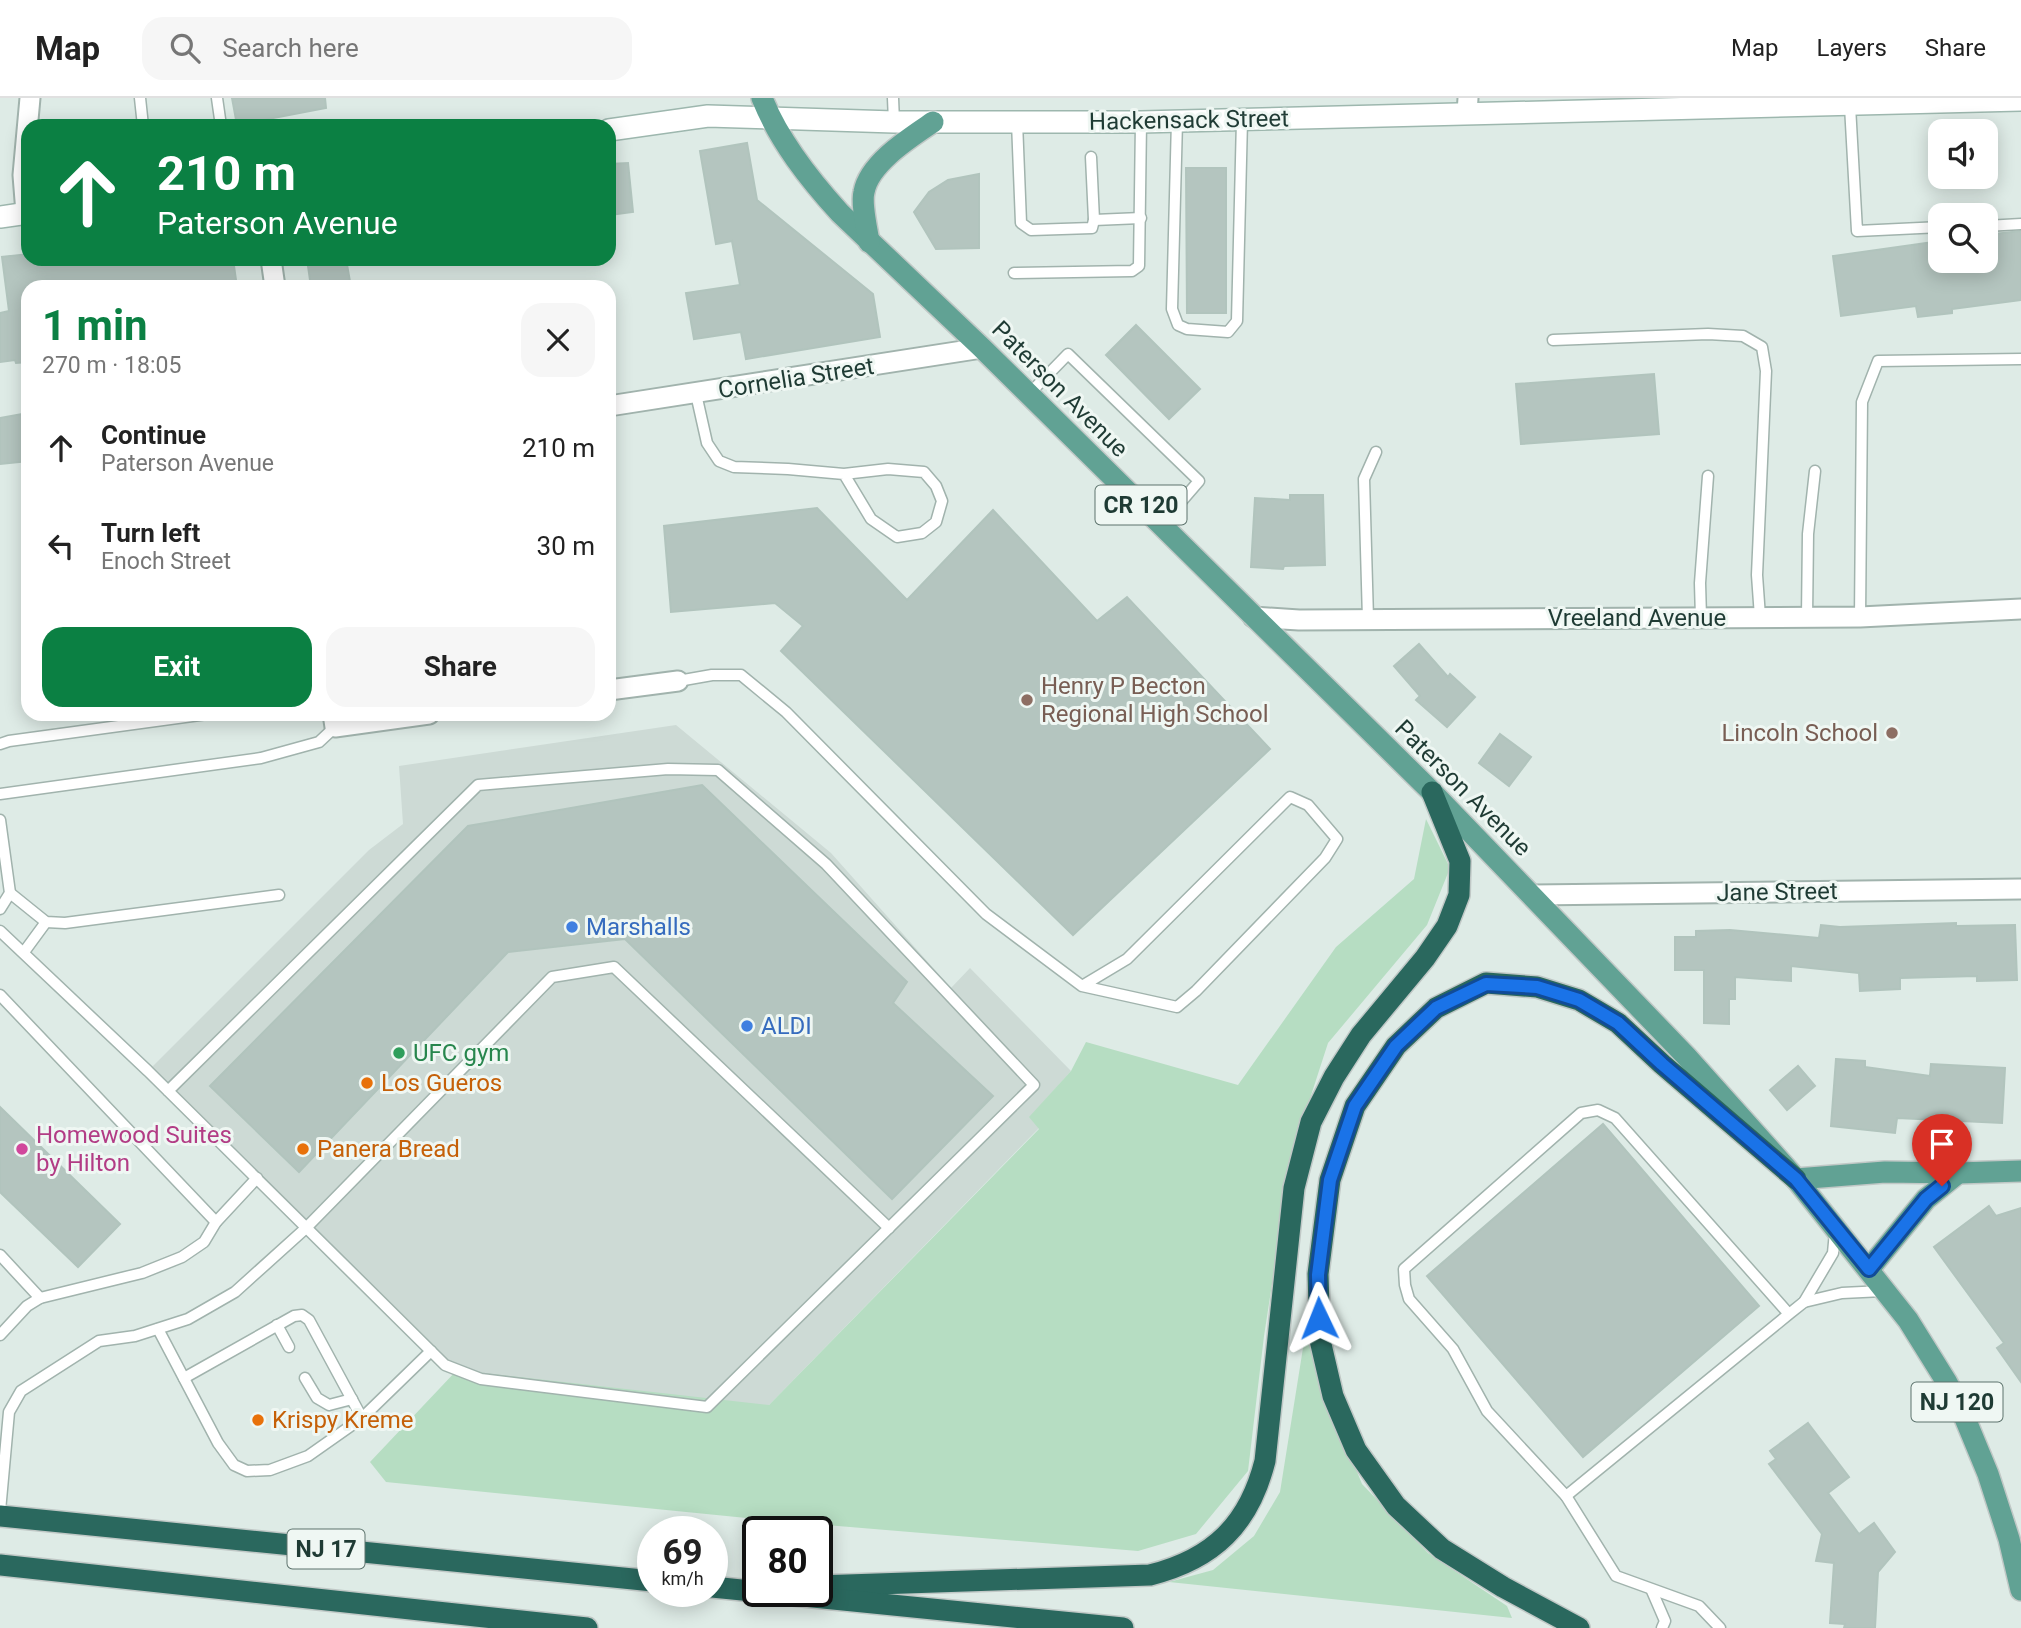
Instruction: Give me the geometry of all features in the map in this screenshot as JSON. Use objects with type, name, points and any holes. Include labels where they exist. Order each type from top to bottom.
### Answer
[{"type":"highway","points":[[833,1585],[1150,1574],[1193,1561],[1212,1549],[1242,1518],[1256,1490],[1265,1461],[1294,1188],[1311,1122],[1334,1077],[1361,1035],[1425,958],[1447,926],[1459,895],[1460,861],[1432,792]]},
{"type":"highway","points":[[1579,1628],[1503,1587],[1442,1549],[1396,1506],[1356,1450],[1333,1396],[1320,1340],[1318,1275],[1330,1180],[1355,1106],[1396,1046],[1436,1008],[1486,984],[1537,987],[1579,1000],[1618,1023],[1796,1179]]},
{"type":"highway","name":"NJ 17","points":[[0,1516],[637,1579]]},
{"type":"highway","name":"NJ 17","points":[[0,1565],[587,1628]]},
{"type":"highway","points":[[728,1589],[1123,1628]]},
{"type":"main road","name":"Paterson Avenue","points":[[762,98],[771,120],[818,189],[1432,792],[1686,1056],[1796,1179],[1886,1291],[1928,1350],[1962,1411],[1996,1496],[2021,1590]]},
{"type":"main road","name":"Hackensack Street","points":[[616,129],[708,116],[894,122],[1141,122],[1242,120],[1468,105],[1850,106],[2021,100]]},
{"type":"main road","points":[[869,242],[864,191],[876,169],[893,150],[933,122]]},
{"type":"main road","points":[[0,217],[21,214]]},
{"type":"main road","points":[[1796,1179],[1885,1172],[2021,1171]]},
{"type":"main road","points":[[1869,1269],[1926,1199],[1958,1173]]},
{"type":"street","points":[[28,119],[30,98]]},
{"type":"street","name":"Cornelia Street","points":[[616,405],[982,348]]},
{"type":"street","name":"Vreeland Avenue","points":[[1253,617],[1299,620],[1860,617],[2021,609]]},
{"type":"street","points":[[616,689],[678,681]]},
{"type":"street","name":"Jane Street","points":[[1533,895],[2021,889]]},
{"type":"lane","points":[[140,98],[142,119]]},
{"type":"lane","points":[[217,98],[220,119]]},
{"type":"lane","points":[[893,98],[894,122]]},
{"type":"lane","points":[[1850,106],[1857,230],[1928,228]]},
{"type":"lane","points":[[1177,121],[1172,309],[1178,325],[1187,329],[1228,332],[1237,321],[1242,120]]},
{"type":"lane","points":[[1017,121],[1021,223],[1031,229],[1092,228],[1094,220],[1091,157]]},
{"type":"lane","points":[[1014,273],[1132,271],[1139,266],[1141,122]]},
{"type":"lane","points":[[1094,220],[1140,218]]},
{"type":"lane","points":[[1998,226],[2021,225]]},
{"type":"lane","points":[[1553,340],[1708,334],[1743,336],[1762,347],[1766,371],[1756,575],[1760,617]]},
{"type":"lane","points":[[1028,394],[1068,354],[1199,481],[1161,526]]},
{"type":"lane","points":[[1860,617],[1862,401],[1878,360],[2021,359]]},
{"type":"lane","points":[[696,394],[707,443],[719,461],[734,467],[844,474],[888,469],[924,472],[936,486],[942,501],[936,522],[922,533],[897,537],[871,519],[844,474]]},
{"type":"lane","points":[[1368,619],[1364,479],[1376,452]]},
{"type":"lane","points":[[1807,617],[1808,534],[1815,471]]},
{"type":"lane","points":[[1701,618],[1700,583],[1707,476]]},
{"type":"lane","points":[[678,681],[712,675],[741,675],[786,712],[986,914],[1082,986],[1177,1007],[1196,991],[1325,858],[1337,839],[1308,805],[1290,797],[1127,959],[1082,986]]},
{"type":"lane","points":[[0,744],[156,721]]},
{"type":"lane","points":[[0,794],[261,758],[319,741],[333,721]]},
{"type":"lane","points":[[0,931],[168,1091],[445,1365],[481,1379],[707,1408],[1034,1085],[825,864],[718,770],[668,769],[478,785],[168,1091]]},
{"type":"lane","points":[[0,820],[10,893],[0,909]]},
{"type":"lane","points":[[10,893],[46,922],[84,922],[279,895]]},
{"type":"lane","points":[[23,953],[46,922]]},
{"type":"lane","points":[[0,1511],[9,1412],[21,1391],[99,1341],[135,1336],[188,1319],[235,1292],[306,1227],[552,976],[614,967],[889,1228]]},
{"type":"lane","points":[[0,995],[216,1222]]},
{"type":"lane","points":[[1720,1628],[1699,1606],[1616,1576],[1566,1496],[1487,1411],[1453,1349],[1409,1299],[1404,1269],[1581,1114],[1598,1110],[1615,1118],[1789,1314]]},
{"type":"lane","points":[[0,1335],[27,1306],[40,1298],[142,1273],[182,1257],[204,1242],[216,1222],[257,1178]]},
{"type":"lane","points":[[1566,1496],[1804,1302],[1833,1253],[1835,1226]]},
{"type":"lane","points":[[0,1255],[40,1298]]},
{"type":"lane","points":[[1804,1302],[1842,1293],[1886,1291]]},
{"type":"lane","points":[[184,1378],[277,1325],[302,1315],[309,1320],[362,1418]]},
{"type":"lane","points":[[277,1325],[289,1347]]},
{"type":"lane","points":[[158,1329],[218,1443],[234,1465],[247,1471],[270,1470],[308,1456],[362,1418],[431,1351]]},
{"type":"lane","points":[[305,1378],[317,1398],[329,1405],[352,1399]]},
{"type":"lane","points":[[1652,1591],[1665,1621],[1662,1628]]},
{"type":"shaded area","points":[[676,725],[831,853],[951,988],[970,968],[1071,1071],[1030,1117],[1039,1128],[769,1405],[752,1411],[481,1379],[445,1365],[148,1071],[369,850],[403,824],[399,766]]},
{"type":"green space","points":[[1426,819],[1450,868],[1427,925],[1328,1043],[1292,1154],[1264,1336],[1248,1471],[1196,1534],[1138,1551],[833,1526],[833,1516],[742,1518],[386,1482],[370,1462],[457,1370],[769,1405],[1039,1129],[1029,1117],[1071,1071],[1086,1042],[1238,1085],[1336,947],[1414,879]]},
{"type":"green space","points":[[1307,1323],[1325,1392],[1362,1484],[1428,1553],[1507,1606],[1512,1618],[1169,1582],[1213,1570],[1254,1536],[1280,1492]]},
{"type":"building","points":[[232,98],[325,98],[326,108],[268,119],[236,119]]},
{"type":"building","points":[[747,143],[757,200],[873,294],[880,337],[746,359],[741,332],[694,339],[686,293],[740,285],[732,241],[716,244],[700,151]]},
{"type":"building","points":[[628,163],[633,212],[616,214],[616,164]]},
{"type":"building","points":[[1186,168],[1226,168],[1226,313],[1187,313]]},
{"type":"building","points":[[979,174],[979,248],[936,249],[914,212],[929,192],[948,180]]},
{"type":"building","points":[[2021,231],[2021,300],[1952,309],[1952,313],[1918,317],[1916,306],[1841,316],[1833,256],[1928,243],[1928,273],[1998,273],[1998,234]]},
{"type":"building","points":[[21,255],[21,266],[234,266],[236,280],[21,280],[21,363],[16,363],[15,360],[0,362],[0,313],[9,311],[2,257]]},
{"type":"building","points":[[308,266],[347,266],[350,280],[310,280]]},
{"type":"building","points":[[1136,325],[1200,389],[1169,419],[1106,355]]},
{"type":"building","points":[[1654,374],[1659,434],[1521,444],[1516,384]]},
{"type":"building","points":[[21,414],[21,462],[0,464],[0,418]]},
{"type":"building","points":[[1290,495],[1323,495],[1325,565],[1284,566],[1283,569],[1251,567],[1255,498],[1290,500]]},
{"type":"building","name":"Henry P Becton Regional High School","points":[[817,508],[907,600],[993,510],[1097,621],[1127,597],[1270,749],[1073,935],[781,651],[803,626],[775,603],[671,612],[664,526]]},
{"type":"building","points":[[1419,644],[1448,677],[1450,674],[1475,697],[1447,727],[1416,700],[1420,696],[1394,666]]},
{"type":"building","points":[[1500,734],[1531,757],[1509,786],[1479,763]]},
{"type":"building","points":[[702,785],[907,982],[893,1003],[993,1096],[892,1199],[625,939],[508,952],[299,1172],[210,1086],[468,826]]},
{"type":"building","points":[[1956,923],[1956,926],[2015,925],[2017,980],[1977,981],[1977,976],[1900,978],[1900,989],[1860,991],[1859,973],[1791,966],[1791,981],[1735,977],[1735,999],[1729,999],[1729,1024],[1704,1023],[1704,970],[1675,970],[1675,937],[1696,937],[1696,931],[1730,930],[1819,938],[1821,925],[1840,927]]},
{"type":"building","points":[[1836,1059],[1865,1061],[1865,1067],[1930,1076],[1931,1064],[2005,1068],[2002,1123],[1897,1118],[1895,1133],[1831,1126]]},
{"type":"building","points":[[1798,1066],[1815,1086],[1787,1110],[1770,1090]]},
{"type":"building","name":"Homewood Suites by Hilton","points":[[0,1107],[120,1224],[78,1267],[0,1192]]},
{"type":"building","points":[[1603,1124],[1759,1306],[1583,1457],[1427,1276]]},
{"type":"building","points":[[1989,1206],[1996,1216],[2021,1208],[2021,1382],[1997,1348],[2004,1343],[1934,1247]]},
{"type":"building","points":[[1808,1423],[1849,1477],[1828,1493],[1859,1534],[1874,1523],[1895,1552],[1878,1572],[1875,1628],[1844,1628],[1845,1624],[1830,1623],[1834,1563],[1816,1561],[1822,1534],[1769,1464],[1776,1459],[1770,1451]]},
{"type":"place","name":"Henry P Becton Regional High School","points":[[1027,700]]},
{"type":"place","name":"Lincoln School","points":[[1892,733]]},
{"type":"place","name":"Marshalls","points":[[572,927]]},
{"type":"place","name":"ALDI","points":[[747,1026]]},
{"type":"place","name":"UFC gym","points":[[399,1053]]},
{"type":"place","name":"Los Gueros","points":[[367,1083]]},
{"type":"place","name":"Homewood Suites by Hilton","points":[[22,1149]]},
{"type":"place","name":"Panera Bread","points":[[303,1149]]},
{"type":"place","name":"Krispy Kreme","points":[[258,1420]]},
{"type":"route","points":[[1319,1318],[1318,1275],[1330,1180],[1355,1106],[1396,1046],[1436,1008],[1486,984],[1537,987],[1579,1000],[1618,1023],[1796,1179],[1869,1269],[1926,1199],[1942,1186]]}]
